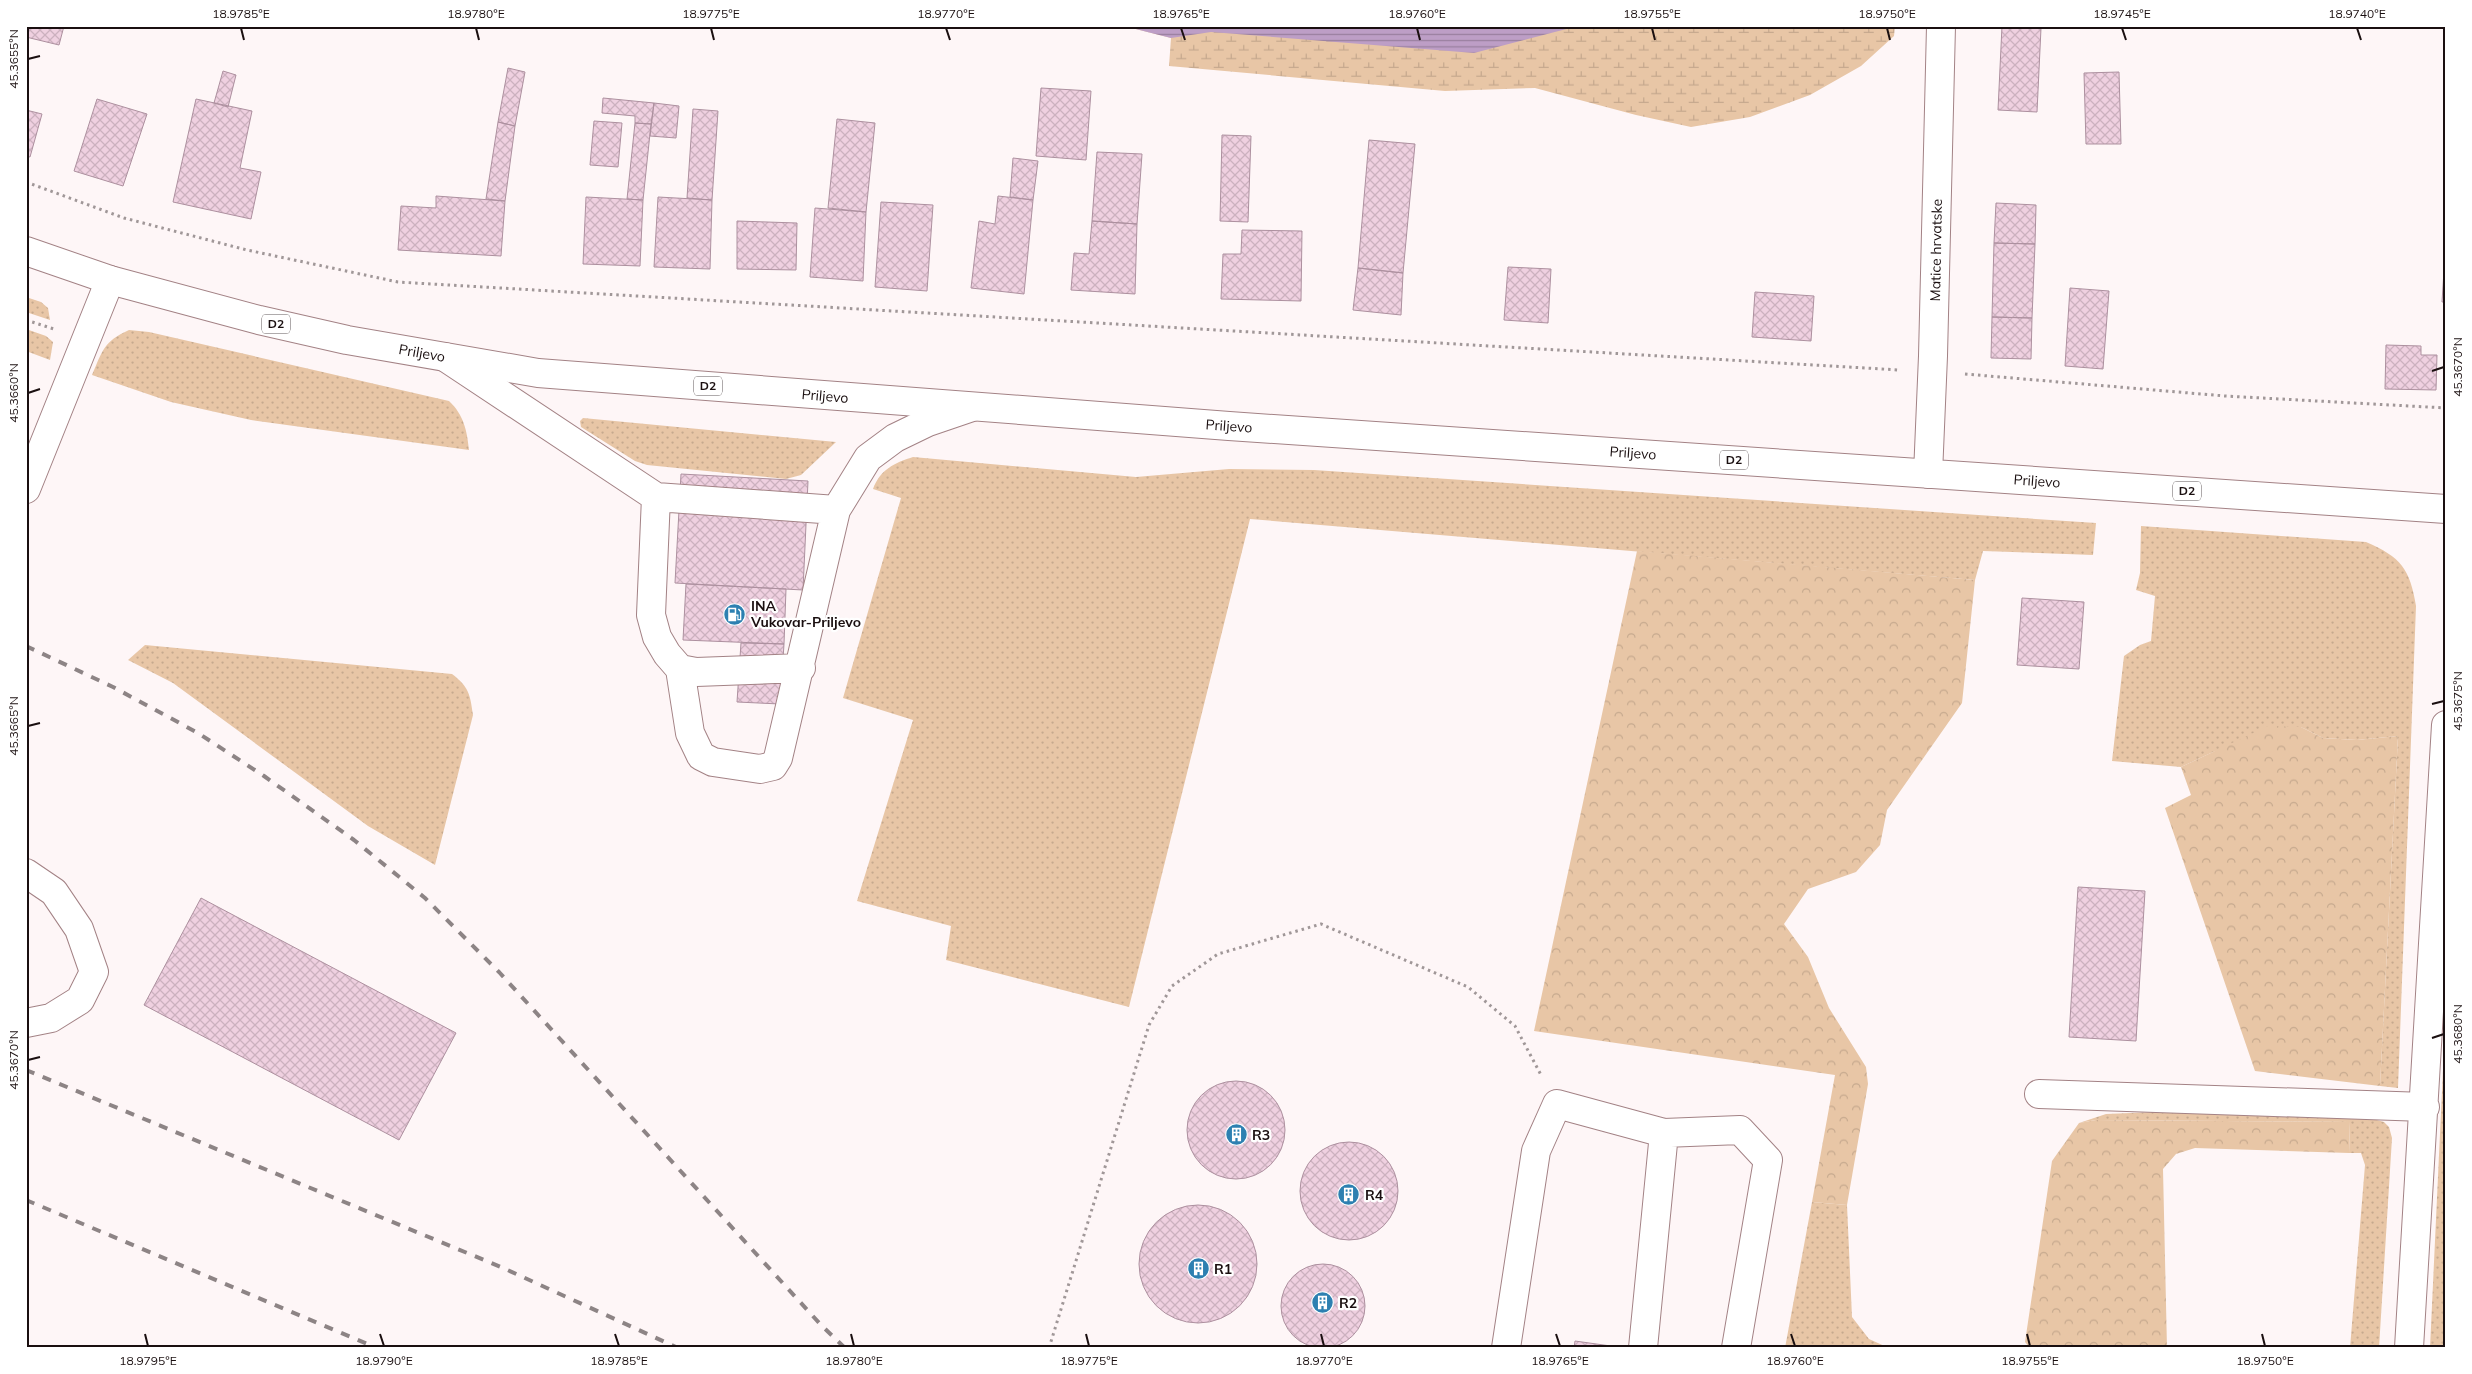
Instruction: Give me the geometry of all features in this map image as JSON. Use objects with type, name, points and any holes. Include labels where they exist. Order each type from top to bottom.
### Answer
[{"type":"main road","name":"Matice hrvatske","points":[[1928,474],[1933,372],[1941,26]]},
{"type":"main road","name":"Priljevo","points":[[26,250],[110,280],[259,320],[347,340],[538,372],[972,408],[2446,509]]},
{"type":"main road","points":[[26,490],[110,280]]},
{"type":"main road","points":[[445,357],[656,498],[836,510]]},
{"type":"main road","points":[[656,498],[651,614],[657,637],[667,654],[680,669],[693,745],[701,756],[713,762],[760,769],[773,766],[778,758],[801,668],[836,510],[868,458],[888,443],[928,422],[972,408]]},
{"type":"main road","points":[[680,669],[696,672],[801,668]]},
{"type":"main road","points":[[2409,1348],[2442,892],[2446,725]]},
{"type":"main road","points":[[26,873],[54,892],[79,929],[94,972],[80,1000],[51,1018],[26,1023]]},
{"type":"main road","points":[[2040,1094],[2425,1107]]},
{"type":"main road","points":[[1506,1348],[1536,1151],[1557,1104],[1664,1133],[1740,1130],[1768,1160],[1736,1348]]},
{"type":"main road","points":[[1643,1348],[1664,1133]]},
{"type":"path","points":[[26,182],[124,218],[247,250],[398,282],[1933,372],[2225,396],[2446,408]]},
{"type":"path","points":[[1049,1348],[1149,1025],[1172,986],[1218,954],[1321,924],[1468,987],[1515,1026],[1557,1104]]},
{"type":"green space","points":[[1124,26],[1895,26],[1894,36],[1861,66],[1810,95],[1750,117],[1691,127],[1636,115],[1535,88],[1445,91],[1169,66],[1171,38]]},
{"type":"green space","points":[[26,297],[41,302],[48,308],[50,320],[26,312]]},
{"type":"green space","points":[[26,329],[46,336],[53,342],[50,360],[26,351]]},
{"type":"green space","points":[[129,330],[149,332],[449,401],[458,412],[464,424],[469,450],[251,420],[171,402],[92,375],[109,343],[120,334]]},
{"type":"green space","points":[[583,418],[836,442],[801,475],[786,479],[647,465],[635,461],[581,427],[580,421]]},
{"type":"green space","points":[[913,457],[1136,477],[1229,469],[1314,470],[2096,523],[2093,555],[1983,551],[1975,580],[1250,519],[1129,1007],[946,960],[951,926],[857,901],[913,720],[843,698],[901,498],[873,489],[876,482],[888,468]]},
{"type":"green space","points":[[2141,526],[2366,542],[2396,559],[2407,573],[2416,606],[2398,1088],[2380,1086],[2398,736],[2357,740],[2323,738],[2301,727],[2213,752],[2181,767],[2112,761],[2124,656],[2140,645],[2151,641],[2155,596],[2136,590],[2140,573]]},
{"type":"green space","points":[[1637,551],[1975,580],[1962,703],[1887,810],[1880,845],[1856,872],[1808,889],[1784,924],[1808,957],[1829,1008],[1866,1067],[1868,1084],[1847,1205],[1812,1202],[1835,1075],[1534,1031]]},
{"type":"green space","points":[[145,645],[452,674],[468,692],[473,715],[435,865],[368,826],[173,683],[128,660]]},
{"type":"green space","points":[[2268,726],[2301,727],[2323,738],[2357,740],[2398,736],[2380,1086],[2255,1071],[2165,808],[2191,795],[2181,767]]},
{"type":"green space","points":[[2446,1011],[2446,1348],[2430,1348],[2444,1048]]},
{"type":"green space","points":[[2154,1112],[2351,1113],[2384,1122],[2389,1127],[2392,1138],[2379,1348],[2350,1348],[2365,1165],[2361,1153],[2349,1153],[2350,1122],[2096,1120],[2079,1123],[2106,1114]]},
{"type":"green space","points":[[2096,1120],[2350,1122],[2349,1153],[2195,1148],[2176,1154],[2163,1169],[2167,1348],[2030,1348],[2025,1342],[2052,1161],[2079,1123]]},
{"type":"green space","points":[[1812,1202],[1847,1205],[1852,1317],[1869,1339],[1889,1348],[1785,1348]]},
{"type":"shaded area","points":[[1124,26],[1578,26],[1474,53],[1211,32],[1171,38]]},
{"type":"building","points":[[26,26],[64,26],[59,45],[26,37]]},
{"type":"building","points":[[2002,26],[2041,28],[2037,112],[1998,110]]},
{"type":"building","points":[[508,68],[525,72],[515,126],[498,122]]},
{"type":"building","points":[[223,71],[236,75],[228,107],[214,103]]},
{"type":"building","points":[[2119,72],[2121,144],[2086,144],[2084,73]]},
{"type":"building","points":[[1041,88],[1091,91],[1086,160],[1036,156]]},
{"type":"building","points":[[603,98],[654,103],[651,124],[635,123],[635,116],[602,113]]},
{"type":"building","points":[[97,99],[147,114],[123,186],[74,171]]},
{"type":"building","points":[[196,99],[252,111],[240,168],[261,172],[251,219],[173,202]]},
{"type":"building","points":[[654,103],[679,106],[676,138],[650,136]]},
{"type":"building","points":[[693,109],[718,111],[712,200],[687,198]]},
{"type":"building","points":[[26,110],[42,114],[30,157],[26,156]]},
{"type":"building","points":[[837,119],[875,123],[866,212],[828,208]]},
{"type":"building","points":[[594,121],[622,123],[618,167],[590,165]]},
{"type":"building","points":[[498,122],[515,126],[505,201],[486,199]]},
{"type":"building","points":[[635,123],[651,124],[643,200],[627,199]]},
{"type":"building","points":[[1222,135],[1251,136],[1248,222],[1220,221]]},
{"type":"building","points":[[1369,140],[1415,144],[1403,273],[1358,268]]},
{"type":"building","points":[[1097,152],[1142,154],[1137,224],[1092,221]]},
{"type":"building","points":[[1013,158],[1038,161],[1033,200],[1010,197]]},
{"type":"building","points":[[436,196],[505,201],[501,256],[398,250],[401,206],[436,208]]},
{"type":"building","points":[[998,196],[1033,200],[1024,294],[971,288],[979,221],[995,224]]},
{"type":"building","points":[[586,197],[643,200],[640,266],[583,264]]},
{"type":"building","points":[[658,197],[712,200],[710,269],[654,267]]},
{"type":"building","points":[[881,202],[933,205],[927,291],[875,287]]},
{"type":"building","points":[[1996,203],[2036,205],[2035,244],[1994,243]]},
{"type":"building","points":[[815,208],[866,212],[863,281],[810,277]]},
{"type":"building","points":[[737,221],[797,223],[796,270],[737,269]]},
{"type":"building","points":[[1092,221],[1137,224],[1135,294],[1071,290],[1074,253],[1089,254]]},
{"type":"building","points":[[1242,230],[1302,231],[1301,301],[1221,299],[1223,254],[1241,254]]},
{"type":"building","points":[[2446,239],[2446,302],[2442,302]]},
{"type":"building","points":[[1994,243],[2035,244],[2032,318],[1992,317]]},
{"type":"building","points":[[1508,267],[1551,269],[1548,323],[1504,320]]},
{"type":"building","points":[[1358,268],[1403,273],[1401,315],[1353,310]]},
{"type":"building","points":[[2070,288],[2109,291],[2103,369],[2065,366]]},
{"type":"building","points":[[1755,292],[1814,296],[1811,341],[1752,337]]},
{"type":"building","points":[[1992,317],[2032,318],[2031,359],[1991,358]]},
{"type":"building","points":[[2386,345],[2421,346],[2421,355],[2437,355],[2436,390],[2385,389]]},
{"type":"building","points":[[681,474],[808,481],[803,590],[675,583]]},
{"type":"building","name":"INA Vukovar-Priljevo","points":[[686,584],[786,589],[784,644],[683,640]]},
{"type":"building","points":[[2022,598],[2084,602],[2079,669],[2017,665]]},
{"type":"building","points":[[741,643],[784,644],[780,704],[737,702]]},
{"type":"building","points":[[2078,887],[2145,891],[2136,1041],[2069,1037]]},
{"type":"building","points":[[201,898],[456,1033],[399,1140],[144,1005]]},
{"type":"building","name":"R3","points":[[1236,1081],[1255,1085],[1271,1095],[1281,1111],[1285,1130],[1281,1149],[1271,1165],[1255,1175],[1236,1179],[1217,1175],[1201,1165],[1191,1149],[1187,1130],[1191,1111],[1201,1095],[1217,1085]]},
{"type":"building","name":"R4","points":[[1349,1142],[1368,1146],[1384,1156],[1394,1172],[1398,1191],[1394,1210],[1384,1226],[1368,1236],[1349,1240],[1330,1236],[1314,1226],[1304,1210],[1300,1191],[1304,1172],[1314,1156],[1330,1146]]},
{"type":"building","name":"R1","points":[[1198,1205],[1221,1209],[1240,1222],[1253,1241],[1257,1264],[1253,1287],[1240,1306],[1221,1319],[1198,1323],[1175,1319],[1156,1306],[1143,1287],[1139,1264],[1143,1241],[1156,1222],[1175,1209]]},
{"type":"building","name":"R2","points":[[1323,1264],[1339,1267],[1353,1276],[1362,1290],[1365,1306],[1362,1322],[1353,1336],[1339,1345],[1323,1348],[1307,1345],[1293,1336],[1284,1322],[1281,1306],[1284,1290],[1293,1276],[1307,1267]]},
{"type":"building","points":[[1575,1341],[1625,1348],[1574,1348]]},
{"type":"railway","points":[[26,646],[113,687],[198,733],[264,776],[354,840],[425,898],[499,972],[821,1325],[845,1348]]},
{"type":"railway","points":[[26,1070],[501,1267],[678,1348]]},
{"type":"railway","points":[[26,1200],[377,1348]]},
{"type":"place","name":"INA Vukovar-Priljevo","points":[[735,614]]},
{"type":"place","name":"R3","points":[[1236,1135]]},
{"type":"place","name":"R4","points":[[1349,1195]]},
{"type":"place","name":"R1","points":[[1198,1269]]},
{"type":"place","name":"R2","points":[[1323,1303]]}]
